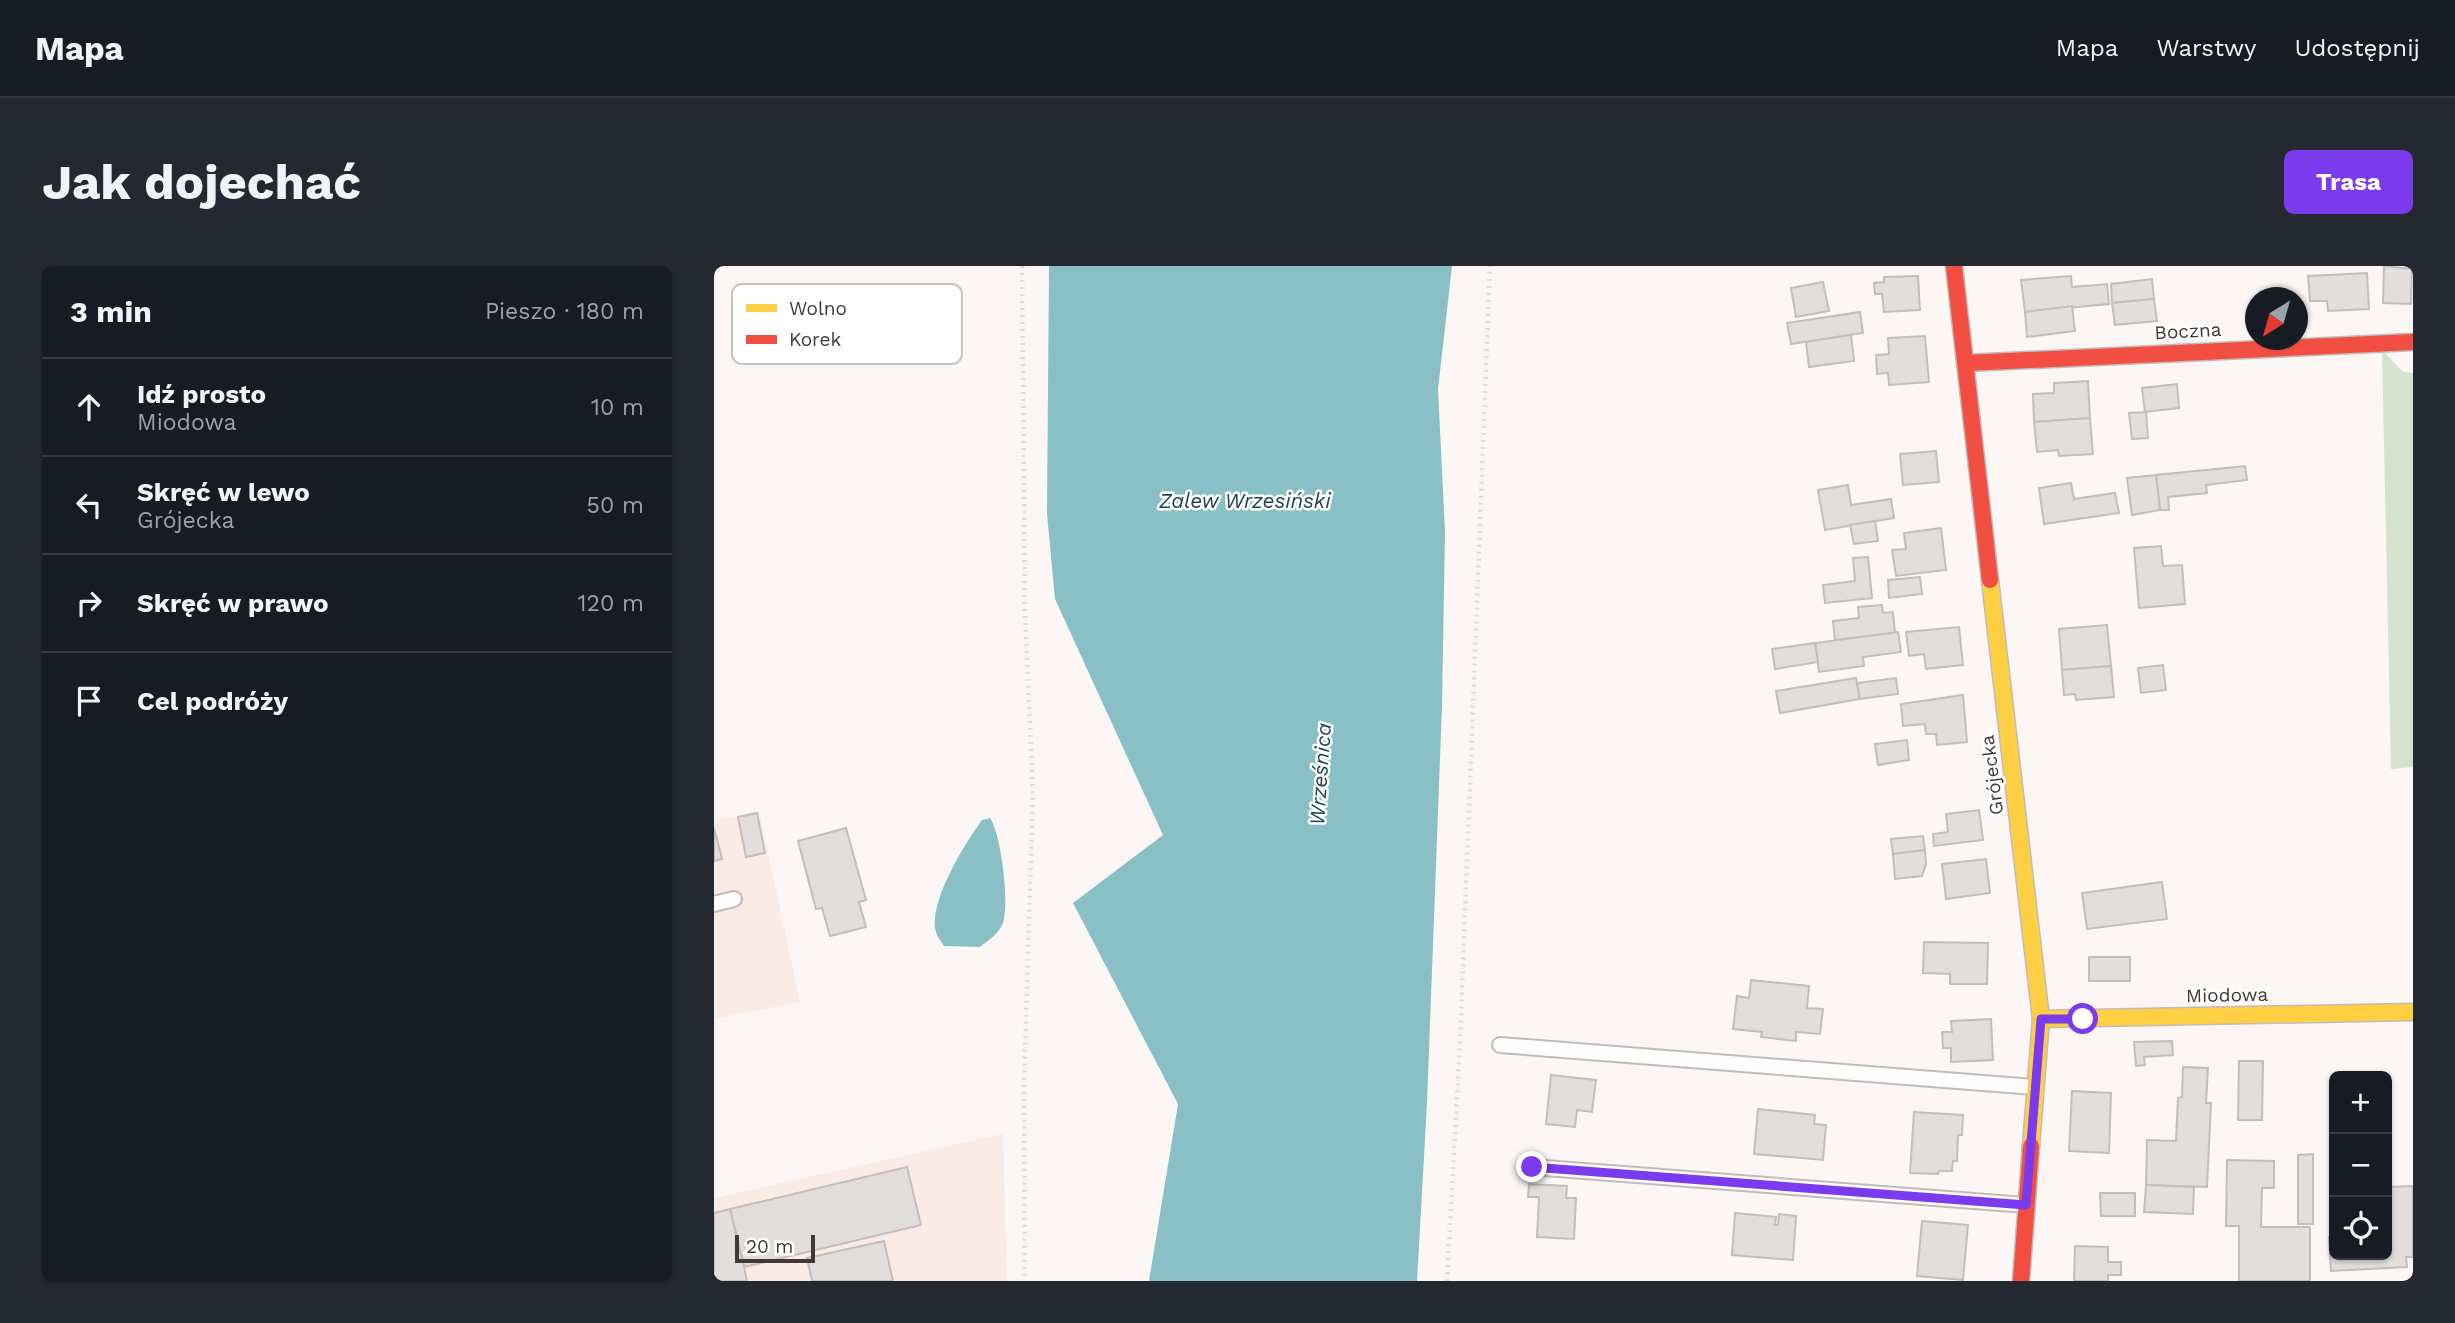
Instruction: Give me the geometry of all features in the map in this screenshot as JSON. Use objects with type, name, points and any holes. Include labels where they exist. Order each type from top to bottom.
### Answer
[{"type":"street","name":"Grójecka","points":[[1954,266],[2041,1019],[2021,1281]]},
{"type":"street","name":"Boczna","points":[[1966,363],[2413,342]]},
{"type":"street","name":"Miodowa","points":[[2041,1019],[2413,1012]]},
{"type":"lane","points":[[714,904],[734,899]]},
{"type":"lane","points":[[1500,1045],[2036,1087]]},
{"type":"lane","points":[[1532,1167],[2026,1205]]},
{"type":"path","points":[[1022,266],[1025,611],[1033,793],[1024,1083],[1025,1281]]},
{"type":"path","points":[[1447,1281],[1460,1043],[1490,266]]},
{"type":"shaded area","points":[[759,811],[800,1002],[714,1019],[714,821]]},
{"type":"shaded area","points":[[1003,1134],[1007,1281],[714,1281],[714,1198]]},
{"type":"green space","points":[[2382,350],[2403,372],[2413,373],[2413,767],[2391,769]]},
{"type":"water","name":"Zalew Wrzesiński","points":[[1049,266],[1452,266],[1438,389],[1445,532],[1442,706],[1427,1103],[1417,1281],[1149,1281],[1178,1104],[1073,903],[1163,835],[1055,599],[1047,514]]},
{"type":"water","points":[[990,818],[998,838],[1003,869],[1003,923],[980,947],[944,946],[937,934],[937,906],[958,858],[982,820]]},
{"type":"building","points":[[2384,266],[2412,269],[2411,304],[2383,303]]},
{"type":"building","points":[[2367,273],[2369,309],[2328,311],[2327,301],[2310,301],[2308,276]]},
{"type":"building","points":[[1918,276],[1920,310],[1884,312],[1882,294],[1875,294],[1874,283],[1884,282],[1884,277]]},
{"type":"building","points":[[2071,276],[2072,287],[2107,284],[2109,304],[2025,312],[2021,280]]},
{"type":"building","points":[[2152,279],[2154,299],[2112,303],[2111,284]]},
{"type":"building","points":[[1823,282],[1829,311],[1796,317],[1791,288]]},
{"type":"building","points":[[2154,299],[2157,321],[2115,325],[2112,303]]},
{"type":"building","points":[[2072,306],[2075,331],[2027,337],[2025,312]]},
{"type":"building","points":[[1860,312],[1863,333],[1791,344],[1787,323]]},
{"type":"building","points":[[1851,335],[1854,361],[1809,367],[1806,342]]},
{"type":"building","points":[[1925,336],[1929,382],[1889,385],[1888,373],[1877,374],[1876,355],[1889,354],[1888,338]]},
{"type":"building","points":[[2088,381],[2090,418],[2034,422],[2033,394],[2054,393],[2054,383]]},
{"type":"building","points":[[2177,384],[2179,408],[2145,412],[2142,388]]},
{"type":"building","points":[[2146,412],[2148,438],[2132,439],[2129,413]]},
{"type":"building","points":[[2090,418],[2093,454],[2059,456],[2058,450],[2037,452],[2034,422]]},
{"type":"building","points":[[1936,451],[1939,482],[1903,485],[1900,454]]},
{"type":"building","points":[[2245,466],[2247,480],[2206,485],[2207,493],[2168,497],[2169,510],[2160,510],[2156,475]]},
{"type":"building","points":[[2156,475],[2160,510],[2132,515],[2127,478]]},
{"type":"building","points":[[2071,483],[2074,499],[2115,493],[2119,513],[2044,524],[2039,488]]},
{"type":"building","points":[[1848,485],[1851,505],[1891,499],[1894,518],[1825,530],[1818,490]]},
{"type":"building","points":[[1875,521],[1878,541],[1854,544],[1850,525]]},
{"type":"building","points":[[1941,528],[1946,570],[1896,576],[1892,550],[1906,549],[1904,533]]},
{"type":"building","points":[[2161,546],[2163,566],[2182,565],[2185,604],[2139,608],[2134,548]]},
{"type":"building","points":[[1868,557],[1872,598],[1825,603],[1823,585],[1855,581],[1853,558]]},
{"type":"building","points":[[1920,577],[1922,594],[1889,598],[1888,580]]},
{"type":"building","points":[[1882,605],[1883,613],[1893,612],[1895,633],[1835,640],[1833,621],[1859,618],[1858,607]]},
{"type":"building","points":[[2107,625],[2111,666],[2062,670],[2059,629]]},
{"type":"building","points":[[1959,627],[1963,665],[1926,669],[1924,654],[1909,656],[1906,632]]},
{"type":"building","points":[[1898,632],[1901,652],[1863,657],[1864,666],[1819,672],[1815,643]]},
{"type":"building","points":[[1815,643],[1818,662],[1775,669],[1772,649]]},
{"type":"building","points":[[2163,665],[2166,690],[2141,693],[2138,668]]},
{"type":"building","points":[[2111,666],[2114,697],[2076,700],[2075,694],[2064,695],[2062,670]]},
{"type":"building","points":[[1856,678],[1860,699],[1780,713],[1776,691]]},
{"type":"building","points":[[1896,678],[1898,694],[1860,699],[1857,683]]},
{"type":"building","points":[[1963,695],[1967,742],[1937,745],[1936,734],[1926,734],[1925,724],[1903,726],[1901,704]]},
{"type":"building","points":[[1907,740],[1909,760],[1878,765],[1875,744]]},
{"type":"building","points":[[1979,810],[1983,840],[1934,846],[1933,834],[1948,832],[1946,814]]},
{"type":"building","points":[[757,813],[765,853],[746,857],[738,817]]},
{"type":"building","points":[[714,828],[722,859],[714,861]]},
{"type":"building","points":[[846,828],[866,900],[859,902],[866,927],[830,936],[822,908],[816,909],[798,841]]},
{"type":"building","points":[[1923,836],[1925,850],[1893,854],[1891,839]]},
{"type":"building","points":[[1925,850],[1926,864],[1922,876],[1895,879],[1893,854]]},
{"type":"building","points":[[1986,859],[1990,893],[1946,899],[1942,864]]},
{"type":"building","points":[[2162,882],[2167,919],[2087,929],[2082,893]]},
{"type":"building","points":[[1924,942],[1988,943],[1987,984],[1950,984],[1950,974],[1923,973]]},
{"type":"building","points":[[2089,957],[2130,957],[2130,981],[2089,981]]},
{"type":"building","points":[[1751,980],[1809,986],[1807,1008],[1823,1009],[1820,1034],[1796,1032],[1796,1041],[1761,1037],[1762,1032],[1733,1029],[1737,996],[1749,998]]},
{"type":"building","points":[[1991,1019],[1993,1060],[1951,1062],[1951,1048],[1943,1048],[1942,1032],[1952,1032],[1951,1021]]},
{"type":"building","points":[[2172,1041],[2173,1055],[2144,1057],[2145,1065],[2136,1066],[2134,1042]]},
{"type":"building","points":[[2239,1061],[2263,1061],[2262,1120],[2238,1120]]},
{"type":"building","points":[[2183,1067],[2208,1068],[2206,1103],[2211,1103],[2207,1187],[2146,1185],[2147,1140],[2176,1141]]},
{"type":"building","points":[[1551,1075],[1596,1080],[1592,1112],[1577,1110],[1575,1127],[1546,1124]]},
{"type":"building","points":[[2072,1091],[2111,1093],[2109,1153],[2069,1151]]},
{"type":"building","points":[[1758,1109],[1815,1115],[1814,1124],[1826,1125],[1823,1160],[1754,1154]]},
{"type":"building","points":[[1914,1112],[1963,1115],[1962,1135],[1958,1135],[1957,1161],[1953,1161],[1952,1171],[1939,1171],[1938,1174],[1910,1173]]},
{"type":"building","points":[[2313,1154],[2313,1224],[2298,1224],[2298,1155]]},
{"type":"building","points":[[2227,1160],[2274,1161],[2274,1188],[2262,1188],[2261,1227],[2310,1227],[2310,1281],[2239,1281],[2239,1226],[2226,1226]]},
{"type":"building","points":[[907,1167],[921,1225],[744,1267],[730,1209]]},
{"type":"building","points":[[1529,1184],[1567,1186],[1566,1198],[1576,1198],[1574,1239],[1537,1237],[1539,1197],[1528,1197]]},
{"type":"building","points":[[2146,1185],[2194,1187],[2193,1214],[2144,1212]]},
{"type":"building","points":[[2413,1186],[2413,1257],[2406,1257],[2407,1267],[2331,1271],[2330,1260],[2392,1260],[2392,1187]]},
{"type":"building","points":[[2100,1193],[2135,1193],[2135,1216],[2101,1216]]},
{"type":"building","points":[[730,1209],[747,1281],[714,1281],[714,1213]]},
{"type":"building","points":[[1735,1213],[1776,1217],[1775,1225],[1778,1225],[1779,1214],[1796,1216],[1793,1260],[1732,1255]]},
{"type":"building","points":[[1922,1221],[1968,1225],[1963,1280],[1917,1276]]},
{"type":"building","points":[[884,1241],[893,1281],[812,1281],[807,1258]]},
{"type":"building","points":[[2075,1246],[2108,1247],[2108,1262],[2121,1262],[2121,1275],[2108,1275],[2108,1281],[2074,1281]]},
{"type":"traffic: slow","points":[[1990,580],[2041,1019],[2031,1146]]},
{"type":"traffic: slow","points":[[2041,1019],[2413,1012]]},
{"type":"traffic: jam","points":[[1954,266],[1990,580]]},
{"type":"traffic: jam","points":[[1966,363],[2413,342]]},
{"type":"traffic: jam","points":[[2021,1281],[2031,1146]]},
{"type":"route","points":[[1532,1167],[2026,1205],[2041,1019],[2083,1019]]},
{"type":"water label","name":"Wrześnica","points":[[1320,774]]}]
